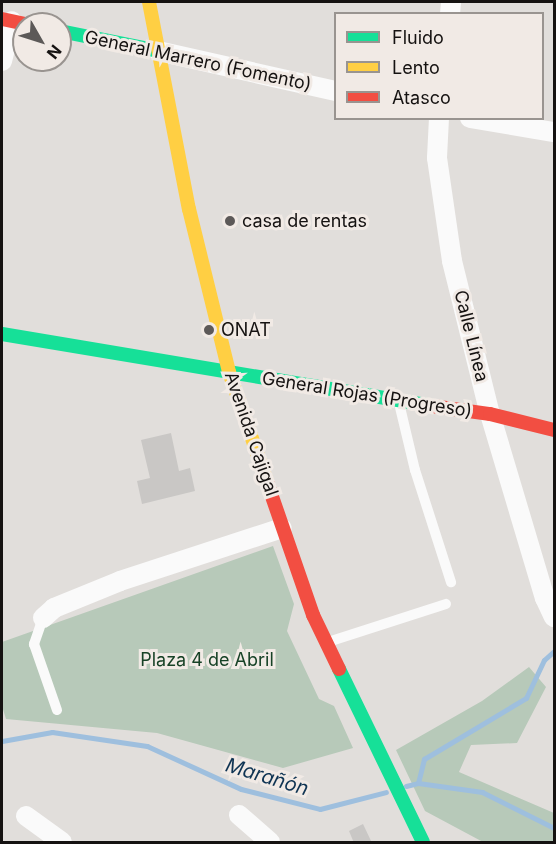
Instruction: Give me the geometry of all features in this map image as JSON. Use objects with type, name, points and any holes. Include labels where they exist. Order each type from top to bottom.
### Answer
[{"type":"main road","name":"Avenida Cajigal","points":[[149,2],[189,209],[229,372],[282,528],[325,643],[423,843]]},
{"type":"main road","name":"General Marrero (Fomento)","points":[[72,33],[158,51]]},
{"type":"main road","name":"General Rojas (Progreso)","points":[[2,334],[399,402],[490,414],[555,430]]},
{"type":"street","points":[[2,61],[12,25]]},
{"type":"street","name":"General Marrero (Fomento)","points":[[158,51],[334,91]]},
{"type":"street","name":"Calle Línea","points":[[439,120],[437,158],[452,261],[490,414],[555,617]]},
{"type":"street","points":[[482,120],[555,132]]},
{"type":"street","points":[[43,618],[54,608],[120,581],[282,528]]},
{"type":"street","points":[[239,815],[270,843]]},
{"type":"street","points":[[26,816],[62,843]]},
{"type":"lane","points":[[399,402],[415,470],[451,582]]},
{"type":"lane","points":[[325,643],[446,604]]},
{"type":"lane","points":[[43,618],[34,644],[57,710]]},
{"type":"green space","name":"Plaza 4 de Abril","points":[[273,546],[294,604],[287,631],[319,699],[334,706],[353,748],[283,768],[157,733],[6,719],[2,706],[2,642]]},
{"type":"green space","points":[[529,667],[546,687],[517,743],[471,745],[459,772],[554,813],[554,842],[483,842],[425,811],[396,750],[482,701]]},
{"type":"building","points":[[171,433],[179,471],[190,468],[195,491],[142,504],[137,481],[150,478],[141,440]]},
{"type":"building","points":[[363,824],[372,843],[354,843],[349,831]]},
{"type":"waterway","points":[[418,783],[424,759],[526,698],[544,660],[554,651]]},
{"type":"waterway","name":"Marañón","points":[[2,741],[52,732],[147,746],[241,789],[320,809],[386,792]]},
{"type":"waterway","name":"Marañón","points":[[406,786],[418,783],[482,792],[554,828]]},
{"type":"traffic: fast","points":[[72,33],[158,51]]},
{"type":"traffic: fast","points":[[2,334],[432,406]]},
{"type":"traffic: fast","points":[[339,669],[423,842]]},
{"type":"traffic: slow","points":[[149,2],[189,209],[229,372],[267,482]]},
{"type":"traffic: jam","points":[[2,19],[12,21]]},
{"type":"traffic: jam","points":[[432,406],[490,414],[554,430]]},
{"type":"traffic: jam","points":[[267,482],[313,615],[339,669]]},
{"type":"place","name":"casa de rentas","points":[[230,221]]},
{"type":"place","name":"ONAT","points":[[209,330]]}]
